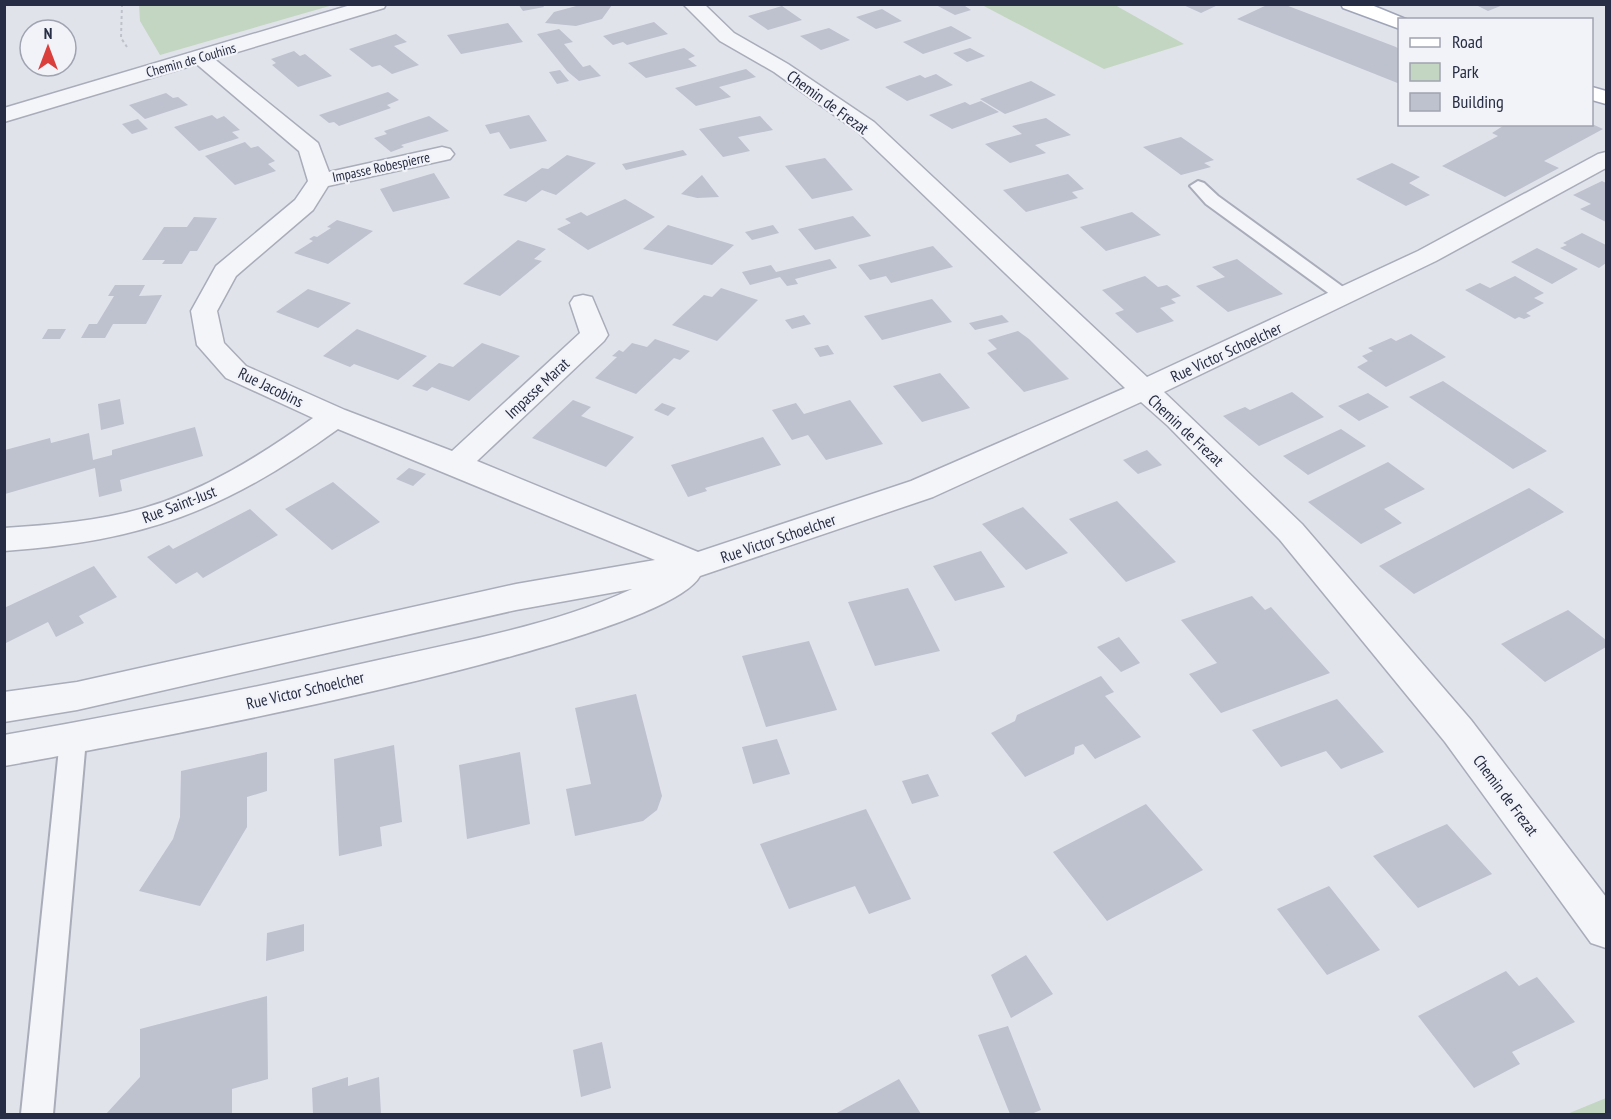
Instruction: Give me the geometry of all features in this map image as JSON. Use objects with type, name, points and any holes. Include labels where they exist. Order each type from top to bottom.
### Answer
[{"type":"main road","points":[[1350,4],[1398,21]]},
{"type":"street","name":"Chemin de Couhins","points":[[4,115],[377,4]]},
{"type":"street","name":"Chemin de Frezat","points":[[692,4],[727,37],[781,68],[866,127],[1144,390],[1178,419],[1291,532],[1458,731],[1606,929]]},
{"type":"street","points":[[200,57],[310,148],[320,181]]},
{"type":"street","name":"Impasse Robespierre","points":[[320,181],[442,154]]},
{"type":"street","name":"Rue Victor Schoelcher","points":[[4,707],[77,696],[516,597],[697,565],[922,489],[1144,390],[1344,296],[1452,243],[1606,159]]},
{"type":"street","name":"Rue Jacobins","points":[[320,181],[304,205],[225,272],[204,311],[211,345],[236,372],[335,417],[456,464],[697,565]]},
{"type":"street","name":"Impasse Marat","points":[[456,464],[594,334],[583,303]]},
{"type":"street","name":"Rue Saint-Just","points":[[4,540],[79,534],[175,509],[224,487],[280,456],[335,417]]},
{"type":"street","name":"Rue Victor Schoelcher","points":[[4,751],[74,739],[311,690],[478,651],[586,621],[660,592],[697,565]]},
{"type":"lane","points":[[1198,186],[1212,200],[1344,296]]},
{"type":"lane","points":[[37,1114],[74,739]]},
{"type":"path","points":[[122,4],[122,38],[134,60],[147,73]]},
{"type":"green space","points":[[139,4],[333,5],[160,55],[140,21]]},
{"type":"green space","points":[[982,5],[1115,5],[1184,44],[1104,69]]},
{"type":"green space","points":[[1606,1098],[1606,1114],[1567,1114]]},
{"type":"building","points":[[518,4],[542,4],[544,7],[523,11]]},
{"type":"building","points":[[934,4],[962,4],[971,10],[955,15]]},
{"type":"building","points":[[1181,4],[1220,4],[1201,13]]},
{"type":"building","points":[[1269,4],[1283,4],[1396,47],[1398,48],[1398,83],[1237,19]]},
{"type":"building","points":[[1474,4],[1503,4],[1503,5],[1488,11]]},
{"type":"building","points":[[580,5],[612,5],[602,19],[576,26],[545,23],[554,12]]},
{"type":"building","points":[[782,6],[802,20],[768,30],[748,16]]},
{"type":"building","points":[[882,9],[902,21],[876,29],[856,17]]},
{"type":"building","points":[[654,22],[668,34],[627,45],[623,42],[613,45],[603,36]]},
{"type":"building","points":[[508,23],[523,42],[461,54],[447,35]]},
{"type":"building","points":[[951,26],[972,38],[923,54],[903,42]]},
{"type":"building","points":[[829,28],[850,40],[821,50],[800,36]]},
{"type":"building","points":[[559,29],[573,42],[564,44],[583,67],[590,65],[601,76],[579,81],[567,71],[537,34]]},
{"type":"building","points":[[396,34],[407,42],[394,46],[419,65],[392,74],[380,65],[372,67],[349,49]]},
{"type":"building","points":[[684,48],[695,56],[688,59],[697,66],[646,78],[628,63]]},
{"type":"building","points":[[970,48],[985,56],[967,62],[953,53]]},
{"type":"building","points":[[294,51],[300,56],[305,54],[332,76],[298,87],[272,65],[276,63],[271,59]]},
{"type":"building","points":[[746,69],[756,77],[719,87],[731,97],[696,106],[675,88]]},
{"type":"building","points":[[560,70],[569,81],[557,84],[549,72]]},
{"type":"building","points":[[936,74],[953,85],[907,101],[885,87],[920,75],[925,78]]},
{"type":"building","points":[[1031,81],[1056,95],[1005,114],[980,99]]},
{"type":"building","points":[[388,92],[399,100],[387,105],[391,108],[339,126],[334,122],[329,123],[319,115]]},
{"type":"building","points":[[166,93],[173,98],[178,97],[188,105],[145,119],[129,105]]},
{"type":"building","points":[[981,101],[999,112],[952,129],[929,115],[965,102],[970,105]]},
{"type":"building","points":[[212,115],[217,119],[224,116],[240,130],[232,132],[239,138],[199,151],[174,127]]},
{"type":"building","points":[[529,115],[547,141],[510,149],[499,132],[490,134],[485,125]]},
{"type":"building","points":[[429,116],[449,131],[401,145],[404,147],[391,152],[374,138],[387,134],[384,131]]},
{"type":"building","points":[[760,116],[773,130],[738,137],[750,151],[723,157],[699,129]]},
{"type":"building","points":[[1046,118],[1071,135],[1035,145],[1046,153],[1010,163],[985,144],[1022,134],[1012,126]]},
{"type":"building","points":[[138,119],[148,129],[132,134],[122,124]]},
{"type":"building","points":[[1593,124],[1603,129],[1544,161],[1559,168],[1505,197],[1442,166],[1498,136],[1492,133],[1503,126]]},
{"type":"building","points":[[1181,137],[1214,160],[1204,163],[1211,167],[1181,175],[1143,147]]},
{"type":"building","points":[[245,142],[251,148],[258,146],[275,161],[268,164],[276,171],[235,185],[205,156]]},
{"type":"building","points":[[683,150],[687,155],[626,170],[622,164]]},
{"type":"building","points":[[567,155],[596,163],[556,195],[542,190],[526,202],[503,195],[542,168],[548,169]]},
{"type":"building","points":[[825,158],[853,190],[812,199],[785,166]]},
{"type":"building","points":[[1392,163],[1420,177],[1409,183],[1430,195],[1406,206],[1356,179]]},
{"type":"building","points":[[434,173],[450,198],[393,212],[380,189]]},
{"type":"building","points":[[1068,174],[1084,189],[1072,192],[1078,198],[1026,212],[1003,190]]},
{"type":"building","points":[[702,175],[719,197],[697,198],[681,194]]},
{"type":"building","points":[[1602,181],[1606,183],[1606,222],[1580,209],[1591,204],[1573,195]]},
{"type":"building","points":[[625,199],[655,217],[588,250],[557,229],[571,223],[565,219],[581,212],[587,216]]},
{"type":"building","points":[[1132,212],[1161,235],[1106,251],[1080,227]]},
{"type":"building","points":[[853,216],[871,236],[815,250],[798,229]]},
{"type":"building","points":[[194,217],[217,218],[197,251],[190,251],[182,264],[162,264],[165,260],[142,260],[164,227],[187,227]]},
{"type":"building","points":[[337,220],[373,231],[328,264],[294,253],[313,241],[309,239],[331,228],[327,227]]},
{"type":"building","points":[[668,225],[734,245],[712,265],[643,249]]},
{"type":"building","points":[[773,225],[779,233],[752,240],[745,232]]},
{"type":"building","points":[[1582,233],[1606,245],[1606,263],[1599,268],[1560,248],[1567,245],[1563,243]]},
{"type":"building","points":[[518,240],[546,249],[534,259],[542,261],[500,296],[463,284]]},
{"type":"building","points":[[933,246],[953,267],[891,283],[886,276],[870,280],[858,265]]},
{"type":"building","points":[[1537,248],[1578,269],[1552,284],[1511,262]]},
{"type":"building","points":[[830,259],[837,268],[795,279],[798,284],[787,286],[780,277],[750,285],[742,272],[771,265],[776,272]]},
{"type":"building","points":[[1237,259],[1283,294],[1228,312],[1196,286],[1225,277],[1212,267]]},
{"type":"building","points":[[1145,276],[1158,287],[1167,285],[1181,296],[1171,299],[1176,303],[1160,308],[1174,321],[1137,333],[1115,313],[1124,310],[1102,290]]},
{"type":"building","points":[[1515,276],[1544,293],[1534,298],[1544,303],[1526,313],[1531,316],[1524,319],[1519,317],[1515,319],[1465,290],[1480,283],[1490,288]]},
{"type":"building","points":[[115,285],[145,285],[139,296],[162,295],[146,324],[113,324],[105,338],[81,338],[89,324],[97,324],[114,296],[108,296]]},
{"type":"building","points":[[721,288],[758,300],[717,341],[672,325],[704,295],[712,297]]},
{"type":"building","points":[[308,289],[351,303],[318,328],[276,312]]},
{"type":"building","points":[[932,299],[952,322],[882,340],[864,316]]},
{"type":"building","points":[[804,315],[811,324],[792,329],[785,320]]},
{"type":"building","points":[[1002,315],[1009,322],[975,330],[969,323]]},
{"type":"building","points":[[48,329],[66,329],[60,339],[42,339]]},
{"type":"building","points":[[357,329],[427,356],[398,380],[354,364],[350,367],[323,356]]},
{"type":"building","points":[[1018,331],[1069,379],[1024,392],[987,353],[997,349],[988,340]]},
{"type":"building","points":[[1411,334],[1446,357],[1386,387],[1357,367],[1368,361],[1362,356],[1373,351],[1368,348],[1391,338],[1396,341]]},
{"type":"building","points":[[655,339],[690,351],[680,360],[674,358],[636,394],[595,378],[617,357],[612,356],[619,350],[623,352],[632,343],[647,347]]},
{"type":"building","points":[[482,343],[520,356],[469,401],[432,387],[427,391],[412,386],[439,363],[453,367]]},
{"type":"building","points":[[828,345],[834,354],[820,357],[814,348]]},
{"type":"building","points":[[940,373],[970,408],[922,422],[893,386]]},
{"type":"building","points":[[1443,381],[1547,451],[1513,469],[1409,397]]},
{"type":"building","points":[[1292,392],[1324,417],[1259,446],[1223,416],[1245,407],[1250,410]]},
{"type":"building","points":[[1368,393],[1389,407],[1359,421],[1338,406]]},
{"type":"building","points":[[120,399],[124,424],[101,430],[98,404]]},
{"type":"building","points":[[573,400],[591,407],[581,416],[634,437],[606,467],[532,438]]},
{"type":"building","points":[[850,400],[883,444],[826,460],[808,435],[792,440],[772,410],[796,403],[804,414]]},
{"type":"building","points":[[662,403],[676,408],[668,416],[654,410]]},
{"type":"building","points":[[195,427],[203,456],[120,480],[122,491],[99,497],[95,468],[5,494],[5,450],[50,438],[51,443],[89,433],[93,460],[112,455],[112,450]]},
{"type":"building","points":[[1341,429],[1366,446],[1308,475],[1283,456]]},
{"type":"building","points":[[763,437],[781,465],[705,488],[707,491],[688,497],[671,465]]},
{"type":"building","points":[[1147,450],[1162,465],[1138,474],[1123,460]]},
{"type":"building","points":[[1388,462],[1425,489],[1384,509],[1402,523],[1361,544],[1308,502]]},
{"type":"building","points":[[409,468],[426,474],[413,486],[396,479]]},
{"type":"building","points":[[333,482],[380,522],[332,550],[285,509]]},
{"type":"building","points":[[1529,488],[1564,512],[1414,594],[1379,566]]},
{"type":"building","points":[[1117,501],[1176,562],[1126,582],[1069,519]]},
{"type":"building","points":[[1023,507],[1068,553],[1026,570],[982,524]]},
{"type":"building","points":[[250,509],[278,535],[203,578],[197,572],[176,584],[147,557],[169,545],[173,549]]},
{"type":"building","points":[[981,551],[1005,587],[955,601],[933,566]]},
{"type":"building","points":[[94,566],[117,597],[79,616],[84,623],[56,637],[48,622],[4,644],[4,608]]},
{"type":"building","points":[[908,588],[940,651],[875,666],[848,602]]},
{"type":"building","points":[[1252,596],[1265,610],[1271,607],[1330,673],[1221,713],[1189,674],[1217,663],[1181,620]]},
{"type":"building","points":[[1568,610],[1606,640],[1606,647],[1545,682],[1501,644]]},
{"type":"building","points":[[1119,637],[1140,663],[1121,672],[1097,647]]},
{"type":"building","points":[[809,641],[837,710],[766,727],[742,656]]},
{"type":"building","points":[[1101,676],[1114,692],[1105,696],[1141,737],[1095,759],[1083,744],[1075,747],[1074,754],[1025,777],[991,733],[1015,721],[1017,715]]},
{"type":"building","points":[[636,694],[662,796],[657,810],[643,821],[575,836],[566,789],[591,784],[575,708]]},
{"type":"building","points":[[1337,699],[1384,752],[1341,769],[1326,751],[1281,767],[1252,730]]},
{"type":"building","points":[[777,739],[790,774],[753,784],[742,747]]},
{"type":"building","points":[[394,745],[402,822],[380,827],[382,846],[339,856],[334,759]]},
{"type":"building","points":[[267,752],[267,791],[247,797],[247,827],[200,906],[139,891],[173,839],[180,817],[181,771]]},
{"type":"building","points":[[520,752],[530,824],[467,839],[459,765]]},
{"type":"building","points":[[928,774],[939,796],[912,804],[902,781]]},
{"type":"building","points":[[1146,804],[1203,870],[1107,921],[1053,852]]},
{"type":"building","points":[[866,809],[911,899],[869,914],[855,886],[789,909],[760,844]]},
{"type":"building","points":[[1447,824],[1492,874],[1418,908],[1373,856]]},
{"type":"building","points":[[1329,886],[1380,950],[1327,975],[1277,909]]},
{"type":"building","points":[[304,924],[304,951],[266,961],[267,933]]},
{"type":"building","points":[[1026,955],[1053,994],[1011,1018],[991,975]]},
{"type":"building","points":[[1506,971],[1519,986],[1537,977],[1575,1022],[1512,1052],[1520,1064],[1474,1088],[1418,1016]]},
{"type":"building","points":[[267,996],[268,1079],[232,1089],[232,1114],[106,1114],[140,1077],[140,1029]]},
{"type":"building","points":[[1008,1026],[1041,1110],[1031,1114],[1010,1114],[978,1035]]},
{"type":"building","points":[[602,1042],[611,1088],[581,1097],[573,1050]]},
{"type":"building","points":[[348,1077],[348,1086],[379,1077],[381,1114],[313,1114],[312,1088]]},
{"type":"building","points":[[899,1079],[921,1114],[835,1114]]}]
